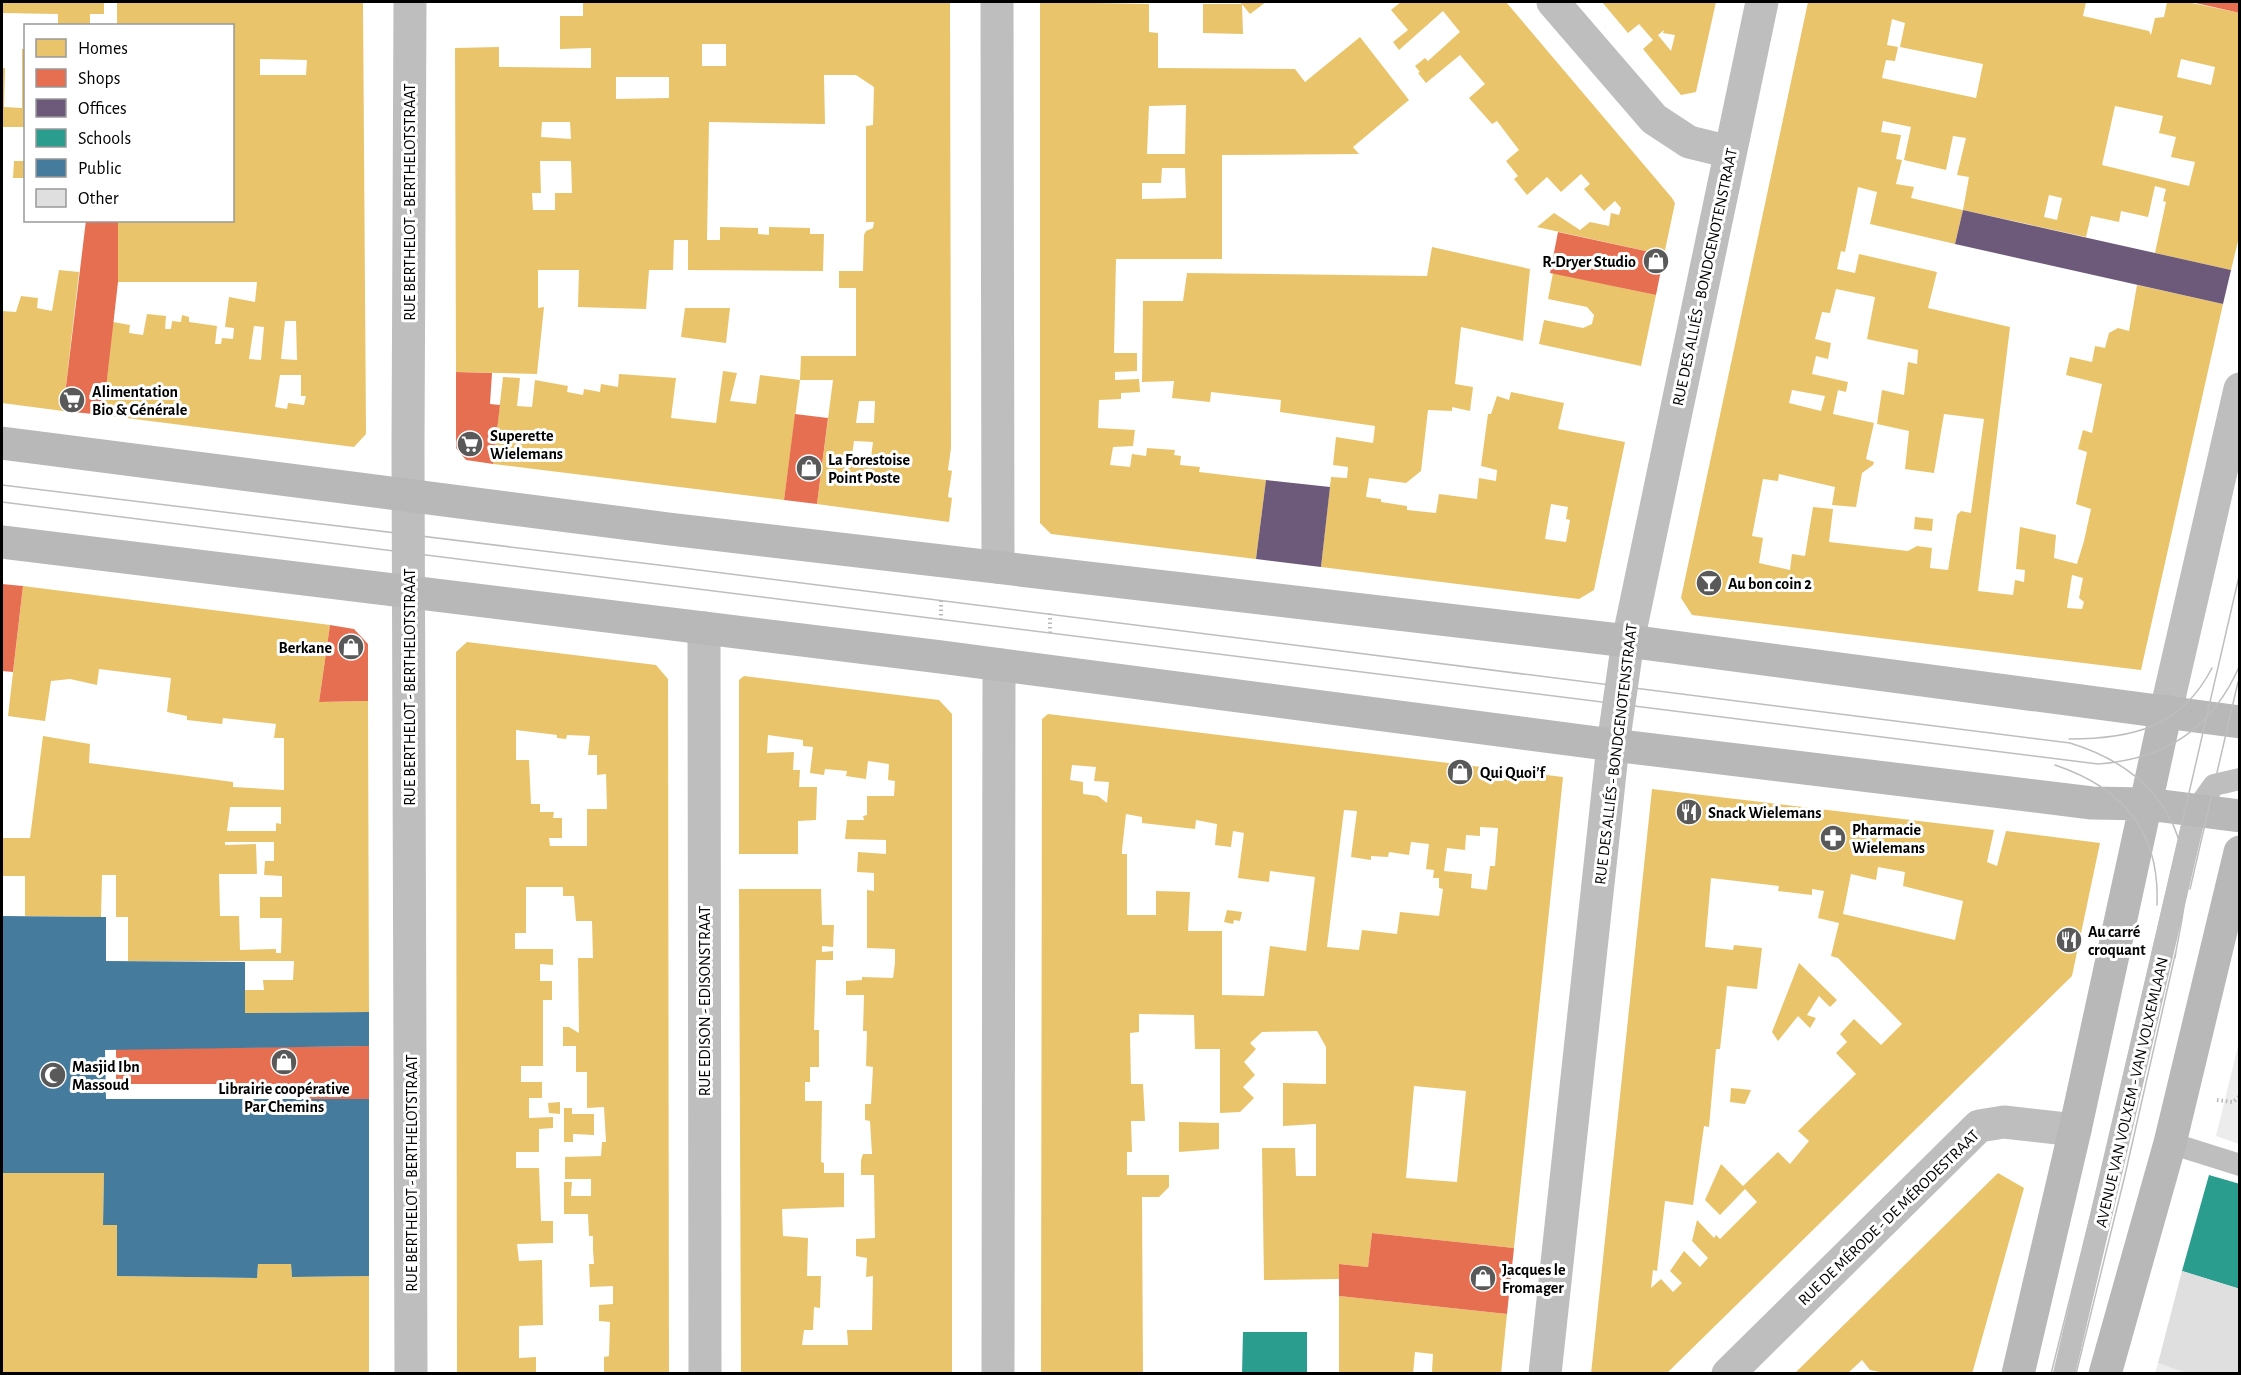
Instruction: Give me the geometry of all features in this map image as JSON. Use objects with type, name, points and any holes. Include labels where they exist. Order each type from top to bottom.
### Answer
[{"type":"main road","points":[[2,443],[408,493],[681,530],[1628,641],[2240,722]]},
{"type":"main road","points":[[2,542],[941,657],[1613,745],[2092,803],[2147,804],[2240,816]]},
{"type":"main road","points":[[2018,1374],[2075,1130],[2166,711]]},
{"type":"main road","points":[[2105,1374],[2170,1143],[2240,852]]},
{"type":"street","name":"RUE BERTHELOT - BERTHELOTSTRAAT","points":[[410,2],[408,493],[411,1374]]},
{"type":"street","points":[[997,2],[998,567]]},
{"type":"street","points":[[1553,2],[1654,119],[1689,142],[1730,152]]},
{"type":"street","name":"RUE DES ALLIÉS - BONDGENOTENSTRAAT","points":[[1545,1374],[1613,745],[1628,641],[1762,2]]},
{"type":"street","points":[[2166,711],[2240,389]]},
{"type":"street","name":"RUE EDISON - EDISONSTRAAT","points":[[704,628],[705,1374]]},
{"type":"street","points":[[998,1374],[999,665]]},
{"type":"street","name":"RUE DE MÉRODE - DE MÉRODESTRAAT","points":[[1728,1374],[1979,1126],[2004,1122],[2075,1130]]},
{"type":"lane","points":[[2196,810],[2214,785],[2240,779]]},
{"type":"lane","name":"AVENUE VAN VOLXEM - VAN VOLXEMLAAN","points":[[2064,1374],[2196,810]]},
{"type":"lane","points":[[2170,1143],[2240,1165]]},
{"type":"path","points":[[941,561],[941,657]]},
{"type":"path","points":[[1049,671],[1050,574]]},
{"type":"path","points":[[2217,1100],[2233,1102],[2240,1096]]},
{"type":"shaded area","points":[[2239,1042],[2240,1144],[2216,1136]]},
{"type":"shaded area","points":[[2158,1363],[2190,1373],[2155,1374]]},
{"type":"building: Homes","points":[[2,2],[104,2],[104,14],[90,14],[90,24],[58,24],[58,14],[2,13]]},
{"type":"building: Homes","points":[[117,2],[363,2],[366,434],[354,447],[103,415],[113,322],[130,325],[129,333],[143,335],[147,314],[166,316],[165,329],[171,329],[172,321],[181,322],[182,315],[189,317],[189,322],[217,326],[215,344],[221,344],[222,338],[233,339],[234,328],[225,327],[229,297],[255,302],[257,282],[118,282],[118,222],[234,222],[234,24],[117,24]],"holes":[[[260,59],[307,60],[306,75],[260,75]],[[285,321],[296,321],[297,360],[281,359]],[[254,326],[264,327],[261,360],[249,359]],[[280,375],[301,375],[301,396],[306,396],[304,405],[288,403],[287,409],[275,407]]]},
{"type":"building: Homes","points":[[583,2],[950,2],[951,448],[948,470],[952,471],[948,497],[952,498],[949,522],[817,504],[833,380],[800,380],[801,356],[856,356],[856,288],[839,288],[839,271],[863,271],[864,235],[866,231],[873,228],[874,222],[866,222],[866,126],[873,125],[874,87],[856,75],[824,75],[825,124],[709,122],[707,240],[720,240],[720,227],[758,228],[758,234],[769,235],[769,227],[810,228],[810,234],[824,234],[823,271],[688,270],[688,240],[674,240],[673,270],[649,270],[646,309],[578,307],[579,270],[538,270],[538,308],[544,307],[537,374],[456,372],[455,48],[499,47],[499,67],[591,68],[591,48],[560,49],[560,16],[583,16]],"holes":[[[702,44],[726,44],[726,66],[702,66]],[[616,77],[669,77],[669,98],[616,99]],[[542,122],[570,122],[571,139],[541,137]],[[540,161],[571,161],[572,193],[555,193],[555,210],[533,210],[532,193],[541,193]],[[859,401],[875,401],[874,423],[856,423]],[[854,441],[873,442],[870,465],[851,463]]]},
{"type":"building: Homes","points":[[1040,2],[1149,4],[1149,32],[1158,33],[1158,68],[1295,69],[1305,82],[1360,37],[1409,100],[1353,147],[1359,154],[1222,155],[1222,259],[1116,259],[1114,353],[1137,353],[1137,371],[1115,372],[1115,380],[1139,379],[1140,392],[1121,393],[1121,399],[1099,400],[1098,428],[1135,430],[1133,446],[1113,447],[1110,465],[1130,467],[1132,454],[1146,456],[1147,448],[1175,450],[1174,455],[1181,456],[1180,465],[1200,467],[1199,472],[1266,480],[1256,559],[1051,534],[1040,523]],"holes":[[[1186,105],[1185,154],[1147,154],[1149,106]],[[1162,168],[1185,168],[1186,198],[1142,199],[1142,183],[1161,183]]]},
{"type":"building: Homes","points":[[1240,2],[1266,2],[1250,14]]},
{"type":"building: Homes","points":[[1401,2],[1506,2],[1672,198],[1675,203],[1664,255],[1537,227],[1554,213],[1580,230],[1590,222],[1609,226],[1611,213],[1619,215],[1621,208],[1615,201],[1604,211],[1584,189],[1590,184],[1581,174],[1561,192],[1547,177],[1527,195],[1514,179],[1518,176],[1506,161],[1519,150],[1497,121],[1492,124],[1469,98],[1485,84],[1460,55],[1426,83],[1415,66],[1425,58],[1428,61],[1460,32],[1443,11],[1399,50],[1393,42],[1408,30],[1391,10]]},
{"type":"building: Homes","points":[[1602,2],[1716,2],[1696,92],[1681,95],[1643,49],[1653,40],[1639,24],[1628,33]],"holes":[[[1664,30],[1663,33],[1675,35],[1671,51],[1658,35]]]},
{"type":"building: Homes","points":[[1808,2],[2086,2],[2083,16],[2149,31],[2151,35],[2155,18],[2164,17],[2167,2],[2187,2],[2240,13],[2240,233],[2231,270],[2155,253],[2166,202],[2163,201],[2166,189],[2155,186],[2148,217],[2121,211],[2119,222],[2091,216],[2086,237],[1963,210],[1955,244],[1870,224],[1877,192],[1858,187],[1845,252],[1841,251],[1837,269],[1855,273],[1859,254],[1937,272],[1928,308],[2010,327],[1978,591],[2013,595],[2015,580],[2024,582],[2025,570],[2016,569],[2020,527],[2056,535],[2054,558],[2077,564],[2084,541],[2091,509],[2076,504],[2087,452],[2078,449],[2083,430],[2092,433],[2102,384],[2066,375],[2070,357],[2092,362],[2095,346],[2105,348],[2109,333],[2118,328],[2129,331],[2137,285],[2223,304],[2141,670],[1692,615],[1681,598]],"holes":[[[1892,19],[1905,23],[1900,47],[1983,64],[1976,98],[1882,78],[1886,60],[1895,61],[1898,47],[1887,45]],[[2181,59],[2215,67],[2211,85],[2177,77]],[[2115,106],[2163,116],[2159,133],[2176,137],[2171,157],[2195,162],[2189,186],[2102,165]],[[1883,121],[1911,127],[1904,160],[1946,170],[1953,136],[1966,138],[1957,175],[1969,177],[1963,210],[1911,198],[1914,187],[1896,184],[1902,160],[1896,159],[1901,135],[1881,132]],[[2049,195],[2062,198],[2057,220],[2044,217]],[[1836,289],[1875,297],[1867,339],[1918,350],[1917,364],[1908,362],[1904,395],[1882,390],[1877,424],[1909,431],[1905,469],[1934,473],[1944,414],[1984,419],[1971,513],[1961,511],[1957,515],[1948,570],[1930,568],[1932,548],[1917,546],[1908,551],[1829,542],[1833,509],[1813,507],[1805,556],[1792,554],[1790,570],[1759,563],[1763,538],[1752,536],[1763,479],[1778,481],[1779,474],[1835,487],[1832,505],[1856,507],[1862,473],[1874,462],[1866,459],[1874,423],[1833,414],[1838,390],[1846,392],[1848,382],[1812,374],[1816,356],[1828,359],[1831,343],[1815,339],[1822,312],[1830,313]],[[1792,390],[1825,396],[1821,411],[1789,403]],[[2072,575],[2083,578],[2079,598],[2084,602],[2082,609],[2067,608]]]},
{"type":"building: Homes","points":[[1203,4],[1242,4],[1243,34],[1203,33]]},
{"type":"building: Homes","points":[[22,49],[24,49],[24,127],[2,127],[2,68],[5,68],[4,107],[22,108]]},
{"type":"building: Homes","points":[[14,161],[24,161],[24,178],[13,178]]},
{"type":"building: Homes","points":[[1432,247],[1530,269],[1523,341],[1461,327],[1455,384],[1473,387],[1470,411],[1452,407],[1452,411],[1428,410],[1421,471],[1406,483],[1369,478],[1366,497],[1407,506],[1407,510],[1436,513],[1439,494],[1477,499],[1479,478],[1496,481],[1497,470],[1481,466],[1488,414],[1491,414],[1497,396],[1509,400],[1511,392],[1564,403],[1558,429],[1625,442],[1594,590],[1579,599],[1321,567],[1331,477],[1347,478],[1348,467],[1333,465],[1336,437],[1373,443],[1375,426],[1280,412],[1281,400],[1211,392],[1210,402],[1172,398],[1174,381],[1142,382],[1143,301],[1183,301],[1187,273],[1427,276]],"holes":[[[1551,504],[1568,507],[1566,519],[1570,520],[1566,542],[1545,539]]]},
{"type":"building: Homes","points":[[59,270],[79,272],[63,411],[2,403],[2,311],[16,312],[21,296],[38,298],[37,308],[52,311]]},
{"type":"building: Homes","points":[[1553,273],[1656,295],[1641,366],[1539,344],[1544,320],[1583,328],[1592,324],[1594,315],[1587,307],[1548,299]]},
{"type":"building: Homes","points":[[685,308],[730,308],[726,343],[681,337]]},
{"type":"building: Homes","points":[[723,371],[737,373],[730,401],[756,404],[760,375],[800,380],[784,500],[493,464],[503,377],[520,378],[517,406],[532,407],[535,380],[568,386],[567,392],[583,395],[584,389],[600,392],[601,384],[618,387],[619,374],[676,378],[671,418],[716,423]]},
{"type":"building: Homes","points":[[1915,517],[1933,519],[1932,531],[1914,529]]},
{"type":"building: Homes","points":[[23,586],[330,625],[319,702],[368,701],[369,1012],[245,1013],[245,990],[264,990],[263,980],[293,980],[294,961],[128,961],[128,917],[116,917],[116,875],[102,875],[101,917],[25,916],[25,876],[2,876],[2,838],[30,838],[43,736],[90,744],[89,763],[233,782],[233,787],[284,790],[284,738],[274,738],[276,724],[223,718],[222,724],[187,720],[187,716],[167,712],[171,678],[99,669],[97,685],[70,679],[51,681],[45,721],[8,716]],"holes":[[[230,807],[281,807],[281,824],[276,823],[276,831],[227,831]],[[225,842],[274,842],[274,861],[265,861],[264,875],[282,876],[282,897],[260,897],[260,918],[282,918],[281,953],[276,953],[276,949],[240,950],[239,916],[220,916],[219,874],[257,874],[256,844],[225,845]]]},
{"type":"building: Homes","points":[[467,642],[656,665],[668,679],[669,1374],[604,1374],[604,1357],[609,1356],[610,1322],[599,1321],[599,1305],[613,1304],[613,1286],[590,1287],[589,1264],[594,1264],[593,1236],[589,1236],[588,1214],[564,1214],[564,1182],[572,1182],[571,1196],[591,1196],[591,1179],[565,1179],[565,1157],[601,1156],[602,1142],[606,1142],[604,1107],[587,1108],[587,1072],[576,1072],[576,1046],[563,1046],[563,1027],[569,1027],[579,1033],[578,958],[593,958],[592,921],[576,921],[574,896],[563,896],[563,887],[526,887],[526,933],[515,933],[515,949],[553,949],[553,965],[540,964],[540,981],[552,981],[552,1000],[543,1000],[543,1066],[521,1066],[521,1082],[542,1082],[542,1098],[529,1098],[529,1118],[553,1117],[553,1128],[539,1129],[539,1152],[516,1152],[516,1168],[539,1168],[541,1221],[553,1221],[553,1243],[517,1244],[519,1261],[542,1260],[543,1325],[519,1326],[519,1358],[536,1357],[536,1374],[457,1374],[456,652]],"holes":[[[516,730],[557,735],[557,738],[566,739],[567,735],[590,736],[588,755],[597,755],[597,775],[606,774],[607,809],[587,809],[587,846],[550,846],[549,838],[562,838],[562,818],[553,818],[554,812],[540,812],[540,804],[531,804],[529,760],[516,760]]]},
{"type":"building: Homes","points":[[744,676],[939,700],[952,714],[952,1374],[741,1374],[739,889],[821,889],[822,925],[834,925],[833,947],[822,946],[822,952],[833,951],[833,960],[816,960],[814,1030],[819,1030],[819,1067],[810,1067],[810,1082],[805,1082],[805,1101],[822,1101],[821,1162],[824,1163],[824,1173],[844,1173],[844,1207],[782,1209],[783,1236],[808,1238],[807,1276],[821,1276],[820,1308],[814,1307],[813,1330],[804,1330],[802,1345],[848,1345],[847,1330],[872,1330],[873,1276],[866,1277],[867,1258],[856,1256],[856,1239],[875,1238],[874,1175],[861,1175],[863,1154],[872,1154],[870,1121],[865,1120],[865,1104],[871,1104],[873,1067],[866,1066],[867,1031],[863,1031],[864,995],[846,995],[846,981],[862,980],[862,977],[893,978],[895,963],[895,949],[867,948],[867,890],[874,891],[874,873],[857,872],[858,852],[886,854],[886,840],[845,839],[847,820],[864,820],[863,816],[867,815],[867,796],[894,796],[895,781],[888,780],[889,764],[868,761],[866,779],[846,776],[847,771],[825,769],[824,775],[810,773],[813,747],[803,746],[803,740],[768,735],[767,753],[794,752],[793,770],[800,770],[799,787],[817,787],[816,820],[798,821],[798,854],[739,854],[739,680]]},
{"type":"building: Homes","points":[[1048,714],[1563,777],[1514,1248],[1372,1233],[1368,1267],[1339,1264],[1339,1279],[1264,1280],[1262,1148],[1295,1148],[1296,1176],[1316,1176],[1316,1124],[1283,1126],[1283,1083],[1326,1084],[1326,1047],[1317,1031],[1262,1032],[1250,1043],[1256,1049],[1244,1062],[1255,1075],[1243,1087],[1254,1098],[1240,1112],[1220,1113],[1220,1049],[1195,1049],[1194,1015],[1139,1014],[1139,1032],[1130,1033],[1131,1084],[1143,1084],[1145,1121],[1131,1121],[1132,1152],[1127,1152],[1127,1175],[1169,1175],[1169,1187],[1159,1197],[1142,1197],[1143,1374],[1041,1374],[1042,719]],"holes":[[[1072,765],[1096,767],[1094,781],[1109,782],[1107,803],[1098,796],[1083,794],[1083,782],[1070,780]],[[1344,810],[1357,811],[1351,857],[1371,860],[1371,856],[1388,857],[1389,852],[1409,855],[1411,842],[1429,844],[1426,869],[1434,870],[1433,878],[1439,878],[1439,888],[1443,889],[1439,916],[1400,912],[1397,934],[1362,930],[1359,950],[1327,947]],[[1126,814],[1142,817],[1142,823],[1195,829],[1196,820],[1217,824],[1215,845],[1231,847],[1233,831],[1244,833],[1238,878],[1269,882],[1270,871],[1315,877],[1306,951],[1270,946],[1264,996],[1222,995],[1222,931],[1188,931],[1190,892],[1156,891],[1156,915],[1127,915],[1127,854],[1122,854]],[[1480,827],[1498,828],[1495,866],[1490,866],[1487,890],[1471,888],[1472,874],[1444,871],[1447,848],[1465,850],[1466,835],[1480,836]],[[1414,1086],[1466,1091],[1457,1182],[1406,1178]]]},
{"type":"building: Homes","points":[[1652,789],[1994,830],[1987,862],[1997,866],[2006,831],[2100,843],[2072,976],[1666,1374],[1591,1374]],"holes":[[[1878,867],[1905,872],[1903,886],[1963,901],[1955,940],[1843,914],[1851,874],[1876,880]],[[1711,878],[1779,886],[1778,891],[1812,895],[1812,889],[1824,891],[1818,918],[1839,923],[1831,956],[1838,958],[1902,1024],[1881,1045],[1854,1019],[1840,1034],[1847,1042],[1836,1053],[1856,1074],[1798,1131],[1809,1141],[1790,1164],[1778,1152],[1743,1186],[1721,1164],[1705,1200],[1720,1215],[1745,1189],[1757,1202],[1720,1239],[1716,1235],[1714,1238],[1697,1220],[1692,1241],[1708,1258],[1700,1267],[1684,1251],[1670,1271],[1682,1283],[1673,1292],[1661,1279],[1651,1288],[1653,1270],[1657,1271],[1665,1201],[1693,1205],[1704,1126],[1709,1127],[1716,1049],[1720,1049],[1727,986],[1757,989],[1762,948],[1734,945],[1733,950],[1705,947]]]},
{"type":"building: Homes","points":[[1227,910],[1242,912],[1240,921],[1234,920],[1233,924],[1224,922]]},
{"type":"building: Homes","points":[[1799,963],[1837,1000],[1830,1007],[1819,996],[1807,1015],[1816,1018],[1810,1028],[1798,1016],[1778,1041],[1772,1032]]},
{"type":"building: Homes","points":[[1731,1088],[1751,1090],[1745,1104],[1730,1102]]},
{"type":"building: Homes","points":[[560,1102],[560,1114],[549,1113],[548,1103]]},
{"type":"building: Homes","points":[[564,1108],[572,1108],[572,1114],[594,1114],[594,1135],[573,1134],[573,1142],[564,1142]]},
{"type":"building: Homes","points":[[1179,1122],[1219,1123],[1219,1149],[1179,1152]]},
{"type":"building: Homes","points":[[2,1173],[104,1173],[103,1225],[117,1225],[117,1276],[257,1278],[258,1264],[291,1264],[292,1277],[369,1276],[369,1374],[2,1374]]},
{"type":"building: Homes","points":[[1998,1173],[2024,1188],[1972,1374],[1889,1374],[1870,1370],[1862,1360],[1847,1374],[1794,1374]]},
{"type":"building: Homes","points":[[1339,1296],[1507,1314],[1501,1374],[1434,1374],[1432,1371],[1433,1354],[1415,1352],[1413,1374],[1339,1374]]},
{"type":"building: Shops","points":[[2191,2],[2240,2],[2240,13]]},
{"type":"building: Shops","points":[[86,222],[118,222],[118,282],[103,415],[63,411]]},
{"type":"building: Shops","points":[[1558,232],[1664,255],[1656,295],[1550,273]]},
{"type":"building: Shops","points":[[456,372],[492,373],[490,404],[500,405],[493,464],[466,460],[456,448]]},
{"type":"building: Shops","points":[[795,414],[828,418],[817,504],[784,500]]},
{"type":"building: Shops","points":[[2,584],[23,586],[13,672],[2,671]]},
{"type":"building: Shops","points":[[330,625],[354,629],[368,644],[368,701],[319,702]]},
{"type":"building: Shops","points":[[369,1046],[369,1099],[307,1099],[307,1084],[116,1084],[116,1049]]},
{"type":"building: Shops","points":[[1372,1233],[1514,1248],[1507,1314],[1339,1296],[1339,1264],[1368,1267]]},
{"type":"building: Offices","points":[[1963,210],[2231,270],[2223,304],[1955,244]]},
{"type":"building: Offices","points":[[1266,480],[1330,487],[1321,567],[1256,559]]},
{"type":"building: Schools","points":[[2209,1175],[2240,1184],[2240,1289],[2182,1271]]},
{"type":"building: Schools","points":[[1243,1332],[1307,1332],[1307,1374],[1242,1374]]},
{"type":"building: Public","points":[[2,916],[106,917],[106,961],[245,962],[245,1013],[369,1012],[369,1046],[105,1050],[106,1099],[369,1099],[369,1276],[292,1277],[291,1264],[258,1264],[257,1278],[117,1276],[117,1225],[103,1225],[104,1173],[2,1173]]},
{"type":"building: Other","points":[[2182,1271],[2240,1289],[2240,1374],[2190,1374],[2158,1363]]},
{"type":"tram line","points":[[2,485],[667,566],[2070,743],[2118,764],[2155,795],[2168,815],[2178,837],[2184,862],[2185,899],[2175,958]]},
{"type":"tram line","points":[[2,502],[2098,764],[2145,755],[2184,737],[2216,707],[2240,665]]},
{"type":"tram line","points":[[2051,1374],[2102,1170],[2240,572]]},
{"type":"tram line","points":[[2069,739],[2113,736],[2152,726],[2169,717],[2185,704],[2212,668]]},
{"type":"tram line","points":[[2190,889],[2238,682]]},
{"type":"tram line","points":[[2055,765],[2100,786],[2133,816],[2144,834],[2152,855],[2157,905]]},
{"type":"tram line","points":[[2076,1374],[2125,1175],[2176,951]]},
{"type":"place","name":"R-Dryer Studio","points":[[1656,261]]},
{"type":"place","name":"Alimentation Bio & Générale","points":[[72,400]]},
{"type":"place","name":"Superette Wielemans","points":[[470,444]]},
{"type":"place","name":"La Forestoise Point Poste","points":[[809,468]]},
{"type":"place","name":"Au bon coin 2","points":[[1709,583]]},
{"type":"place","name":"Berkane","points":[[351,647]]},
{"type":"place","name":"Qui Quoi’f","points":[[1460,772]]},
{"type":"place","name":"Snack Wielemans","points":[[1689,812]]},
{"type":"place","name":"Pharmacie Wielemans","points":[[1833,838]]},
{"type":"place","name":"Au carré croquant","points":[[2069,940]]},
{"type":"place","name":"Librairie coopérative Par Chemins","points":[[284,1062]]},
{"type":"place","name":"Masjid Ibn Massoud","points":[[53,1075]]},
{"type":"place","name":"Jacques le Fromager","points":[[1483,1278]]}]
